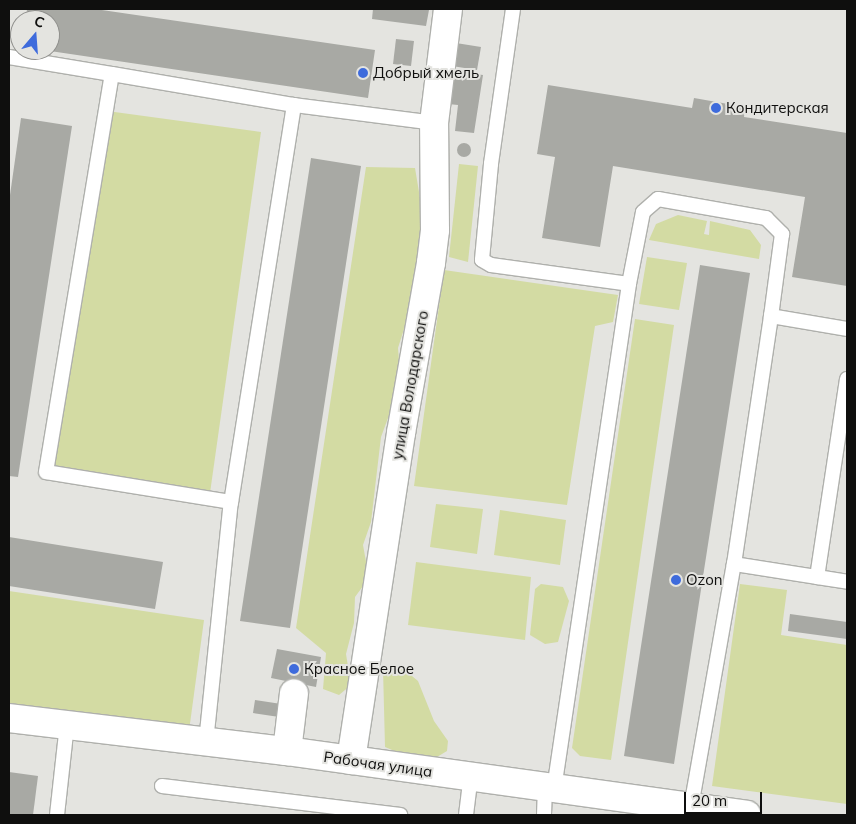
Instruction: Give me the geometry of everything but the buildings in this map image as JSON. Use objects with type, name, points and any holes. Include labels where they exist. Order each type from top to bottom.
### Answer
[{"type":"street","name":"улица Володарского","points":[[351,760],[401,433],[431,263],[436,211],[434,123],[448,9]]},
{"type":"street","points":[[287,751],[294,693]]},
{"type":"street","name":"Рабочая улица","points":[[9,718],[287,751],[471,777],[548,798],[691,807],[747,815]]},
{"type":"lane","points":[[513,9],[491,164],[482,260],[491,265],[629,284]]},
{"type":"lane","points":[[9,57],[294,105],[434,123]]},
{"type":"lane","points":[[112,74],[46,472],[231,502]]},
{"type":"lane","points":[[206,742],[231,502],[294,105]]},
{"type":"lane","points":[[548,798],[629,284],[643,212],[658,199],[766,218],[782,234],[734,564],[691,807]]},
{"type":"lane","points":[[771,316],[847,329]]},
{"type":"lane","points":[[817,577],[847,380]]},
{"type":"lane","points":[[734,564],[847,582]]},
{"type":"lane","points":[[57,815],[67,725]]},
{"type":"lane","points":[[466,815],[471,777]]},
{"type":"lane","points":[[162,786],[400,815]]},
{"type":"green space","points":[[100,110],[261,132],[210,493],[50,470]]},
{"type":"green space","points":[[459,164],[478,166],[468,262],[449,257]]},
{"type":"green space","points":[[366,167],[415,168],[424,222],[410,310],[398,348],[400,372],[395,399],[381,437],[371,522],[363,545],[369,578],[355,597],[354,623],[346,654],[351,685],[339,695],[323,689],[326,653],[296,628]]},
{"type":"green space","points":[[678,215],[707,221],[704,234],[709,235],[710,221],[750,230],[761,245],[759,259],[649,240],[656,224]]},
{"type":"green space","points":[[647,257],[687,263],[679,310],[639,304]]},
{"type":"green space","points":[[444,270],[618,295],[613,322],[595,326],[567,505],[414,486]]},
{"type":"green space","points":[[635,319],[674,325],[611,760],[580,756],[572,748]]},
{"type":"green space","points":[[436,504],[483,509],[477,554],[430,547]]},
{"type":"green space","points":[[500,510],[566,520],[560,565],[494,555]]},
{"type":"green space","points":[[416,562],[531,577],[525,640],[408,625]]},
{"type":"green space","points":[[541,584],[563,587],[569,601],[558,642],[545,644],[530,635],[535,589]]},
{"type":"green space","points":[[740,584],[787,590],[781,635],[847,645],[847,804],[712,786]]},
{"type":"green space","points":[[9,591],[204,620],[189,731],[9,705]]},
{"type":"green space","points":[[401,667],[418,681],[434,721],[448,741],[447,751],[437,757],[404,755],[385,747],[383,669]]},
{"type":"place","name":"Добрый хмель","points":[[363,73]]},
{"type":"place","name":"Кондитерская","points":[[716,108]]},
{"type":"place","name":"Ozon","points":[[676,580]]},
{"type":"place","name":"Красное Белое","points":[[294,669]]}]
